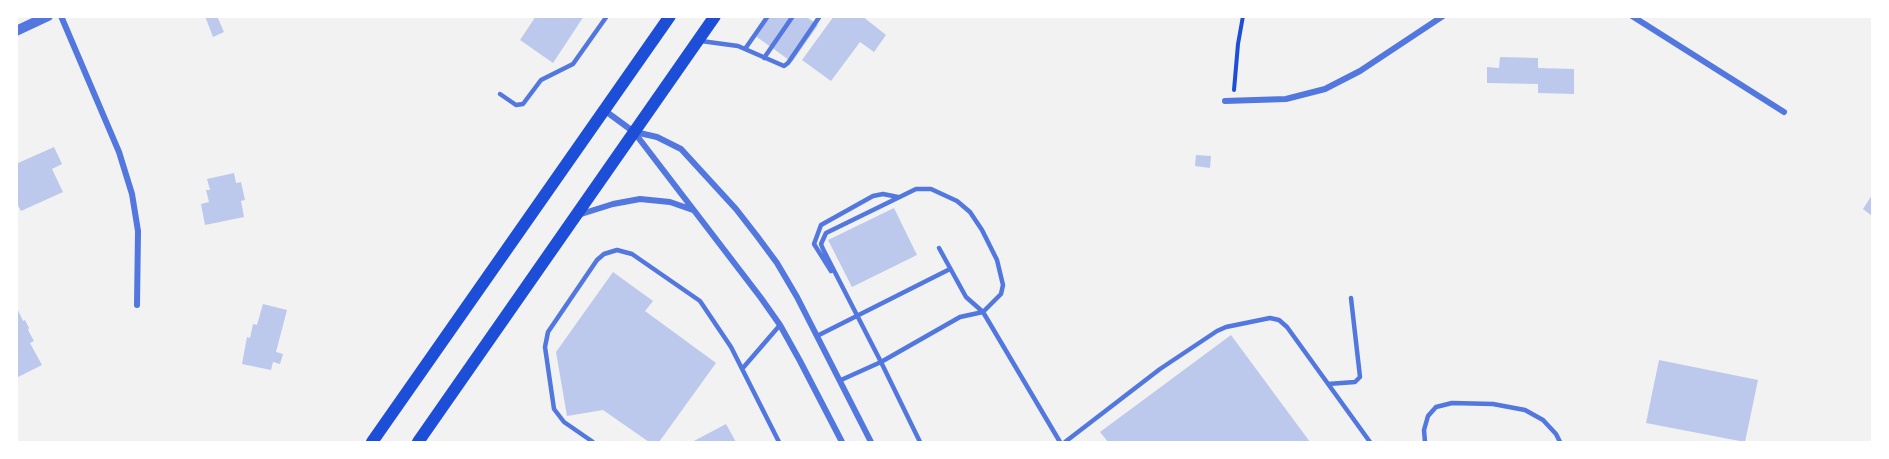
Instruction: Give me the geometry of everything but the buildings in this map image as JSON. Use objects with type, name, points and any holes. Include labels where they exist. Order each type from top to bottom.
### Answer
[{"type":"main road","points":[[372,442],[670,16]]},
{"type":"main road","points":[[418,442],[715,16]]},
{"type":"street","points":[[16,31],[48,16]]},
{"type":"street","points":[[61,16],[119,152],[132,194],[138,231],[137,305]]},
{"type":"street","points":[[1225,100],[1286,99],[1325,89],[1360,71],[1443,16]]},
{"type":"street","points":[[1632,16],[1784,112]]},
{"type":"street","points":[[604,110],[634,132],[735,261],[780,325],[820,396],[842,442]]},
{"type":"street","points":[[634,132],[657,137],[681,149],[736,209],[777,263],[841,380],[871,442]]},
{"type":"street","points":[[578,215],[613,204],[640,199],[670,202],[694,210]]},
{"type":"lane","points":[[500,94],[516,105],[523,104],[541,80],[573,64],[607,16]]},
{"type":"lane","points":[[745,49],[768,16]]},
{"type":"lane","points":[[764,58],[793,16]]},
{"type":"lane","points":[[699,40],[730,44],[786,65],[820,16]]},
{"type":"lane","points":[[841,380],[881,362],[960,317],[983,312],[1001,294],[1003,285],[998,260],[970,212],[957,201],[931,189],[916,189],[826,233],[822,239],[823,249],[881,362],[920,442]]},
{"type":"lane","points":[[842,286],[814,244],[821,225],[873,196],[884,194],[898,197]]},
{"type":"lane","points":[[939,248],[966,297],[983,312],[1060,442]]},
{"type":"lane","points":[[593,442],[564,422],[554,409],[545,354],[548,332],[597,260],[603,254],[617,250],[632,254],[700,301],[731,347],[779,442]]},
{"type":"lane","points":[[817,336],[950,269]]},
{"type":"lane","points":[[1328,384],[1355,382],[1360,377],[1351,298]]},
{"type":"lane","points":[[1065,442],[1161,369],[1217,331],[1270,318],[1279,320],[1287,327],[1370,442]]},
{"type":"lane","points":[[742,369],[780,325]]},
{"type":"lane","points":[[1425,442],[1424,430],[1428,416],[1436,407],[1452,403],[1493,404],[1525,410],[1543,420],[1560,442]]},
{"type":"lane","points":[[580,433],[580,442]]},
{"type":"path","points":[[1233,100],[1243,16]]}]
